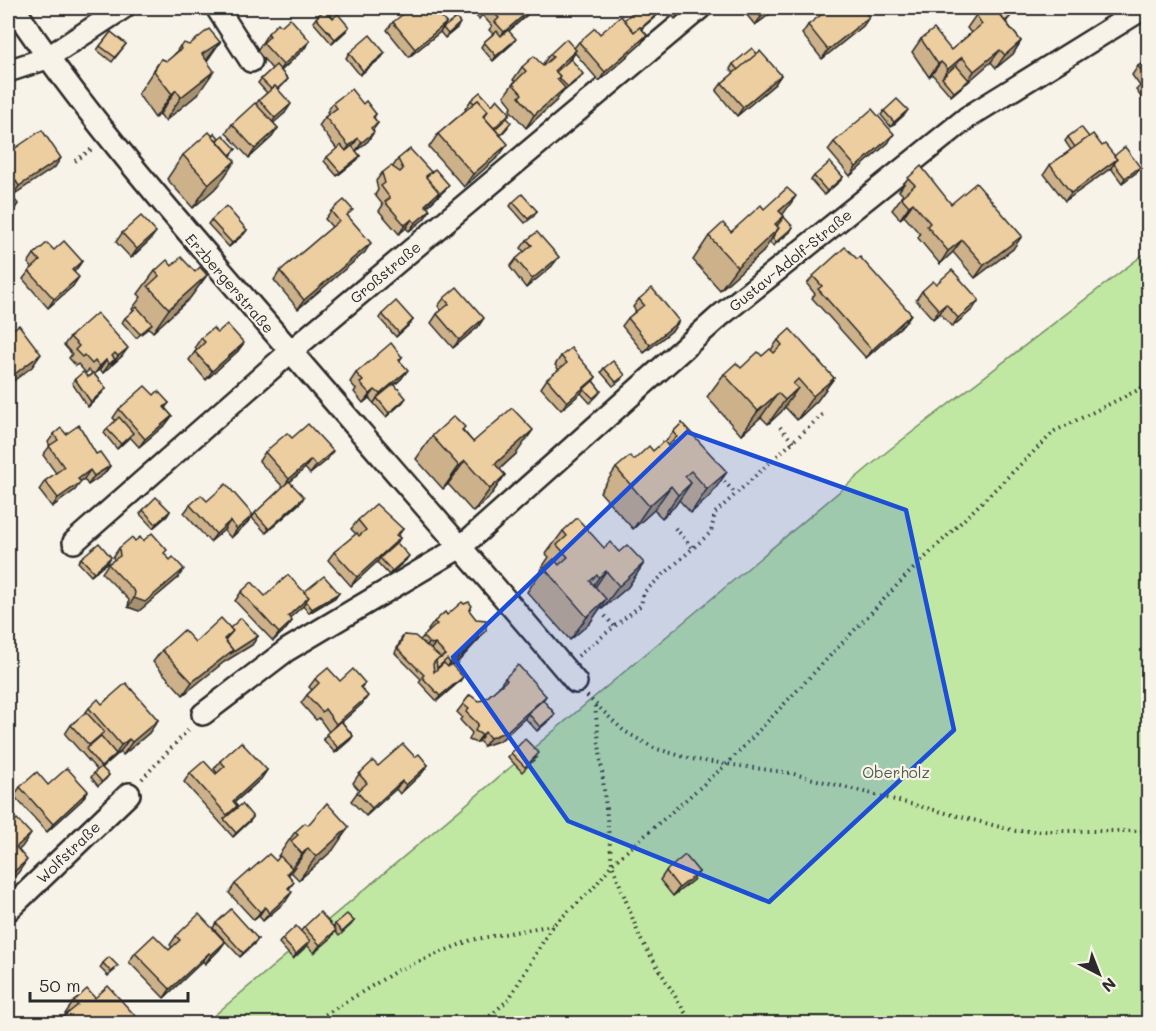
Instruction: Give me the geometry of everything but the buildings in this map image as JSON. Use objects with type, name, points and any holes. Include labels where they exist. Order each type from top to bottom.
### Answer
[{"type":"street","name":"Erzbergerstraße","points":[[14,8],[47,58],[166,208],[462,546],[569,674]]},
{"type":"street","points":[[8,71],[47,58],[123,8]]},
{"type":"street","points":[[217,8],[251,61]]},
{"type":"street","name":"Großstraße","points":[[74,542],[290,352],[700,8]]},
{"type":"street","name":"Gustav-Adolf-Straße","points":[[462,546],[721,315],[968,117],[1144,8]]},
{"type":"street","points":[[203,714],[287,650],[462,546]]},
{"type":"street","name":"Wolfstraße","points":[[8,910],[129,794]]},
{"type":"path","points":[[481,1023],[508,999],[553,925],[592,890],[612,864],[728,763],[906,576],[1055,431],[1149,385]]},
{"type":"path","points":[[823,414],[715,513],[711,532],[644,592],[641,605],[615,627],[569,674],[595,706],[624,731],[654,748],[691,759],[790,773],[1016,831],[1149,831]]},
{"type":"path","points":[[780,427],[793,442]]},
{"type":"path","points":[[719,475],[736,494]]},
{"type":"path","points":[[675,528],[693,548]]},
{"type":"path","points":[[605,616],[615,627]]},
{"type":"path","points":[[595,706],[612,864],[640,938],[692,1023]]},
{"type":"path","points":[[129,794],[203,714]]},
{"type":"path","points":[[310,1023],[409,965],[471,940],[553,925]]},
{"type":"highlighted area","points":[[687,432],[906,510],[954,730],[769,902],[568,821],[453,657]]},
{"type":"green space","name":"Oberholz","points":[[1148,251],[1148,1023],[204,1024],[889,450]]}]
